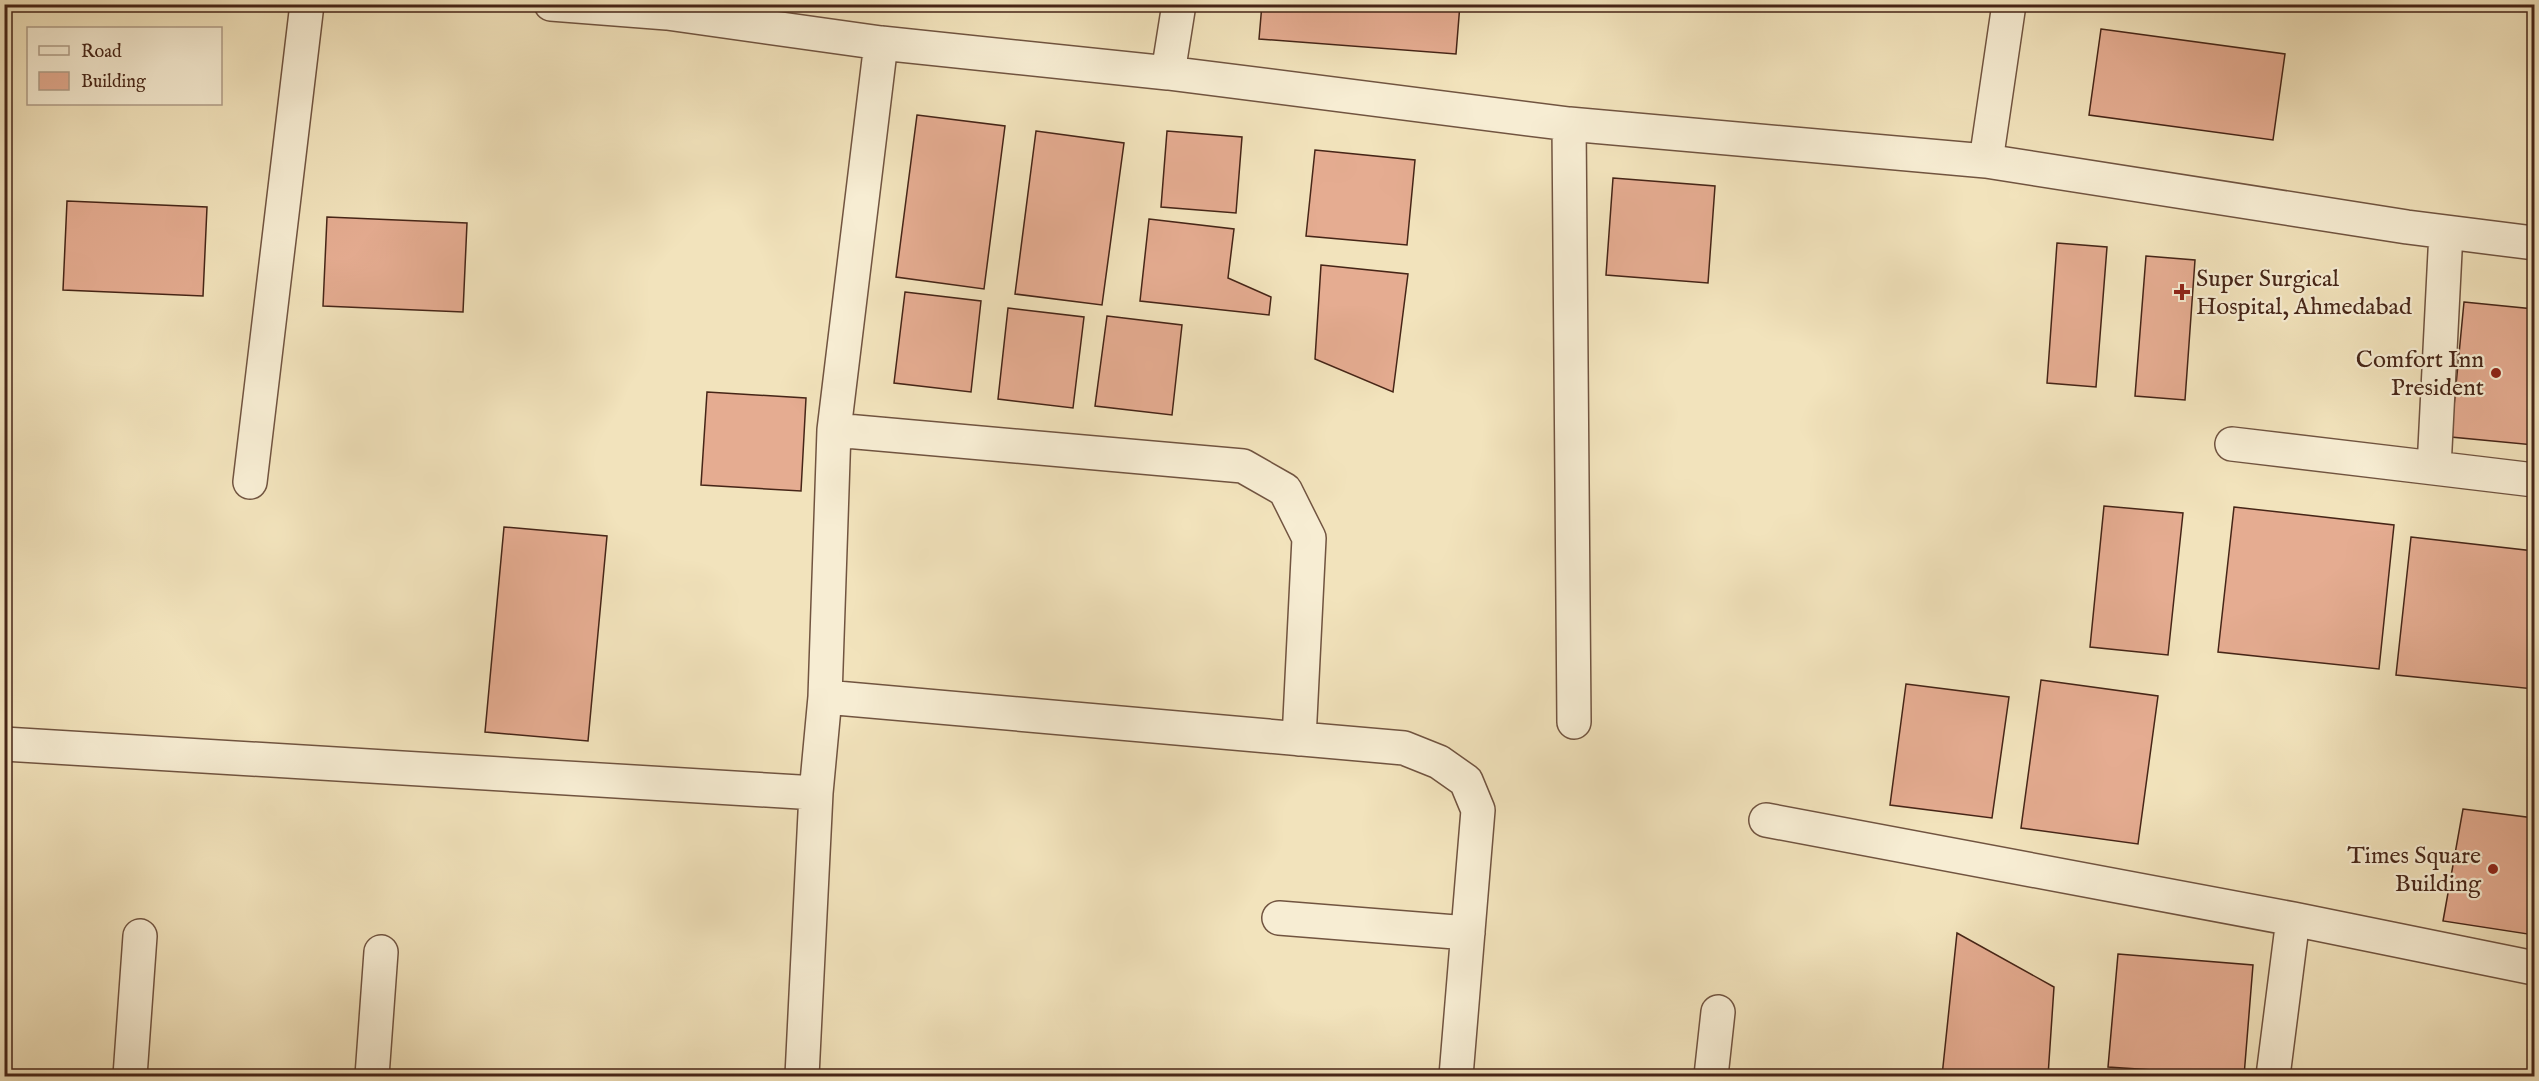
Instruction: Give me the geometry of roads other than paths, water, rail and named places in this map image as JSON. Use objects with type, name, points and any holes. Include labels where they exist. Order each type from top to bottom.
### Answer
[{"type":"street","points":[[250,482],[307,4]]},
{"type":"street","points":[[551,4],[667,9],[881,43],[1168,73],[1569,124],[1986,161],[2446,232],[2535,243]]},
{"type":"street","points":[[1168,73],[1179,4]]},
{"type":"street","points":[[1986,161],[2009,4]]},
{"type":"street","points":[[802,1077],[816,793],[825,697],[834,430],[881,43]]},
{"type":"street","points":[[1569,124],[1574,722]]},
{"type":"street","points":[[2434,468],[2446,232]]},
{"type":"street","points":[[834,430],[1244,466],[1285,490],[1309,538],[1299,739]]},
{"type":"street","points":[[2232,444],[2535,480]]},
{"type":"street","points":[[825,697],[1404,748],[1439,762],[1466,781],[1478,810],[1456,1077]]},
{"type":"street","points":[[4,744],[816,793]]},
{"type":"street","points":[[1766,820],[2535,968]]},
{"type":"street","points":[[1279,918],[1468,933]]},
{"type":"street","points":[[2273,1077],[2294,920]]},
{"type":"street","points":[[130,1077],[140,936]]},
{"type":"street","points":[[372,1077],[381,952]]},
{"type":"street","points":[[1711,1077],[1718,1012]]},
{"type":"place","name":"Super Surgical Hospital, Ahmedabad","points":[[2182,292]]},
{"type":"place","name":"Comfort Inn President","points":[[2496,373]]},
{"type":"place","name":"Times Square Building","points":[[2493,869]]}]
